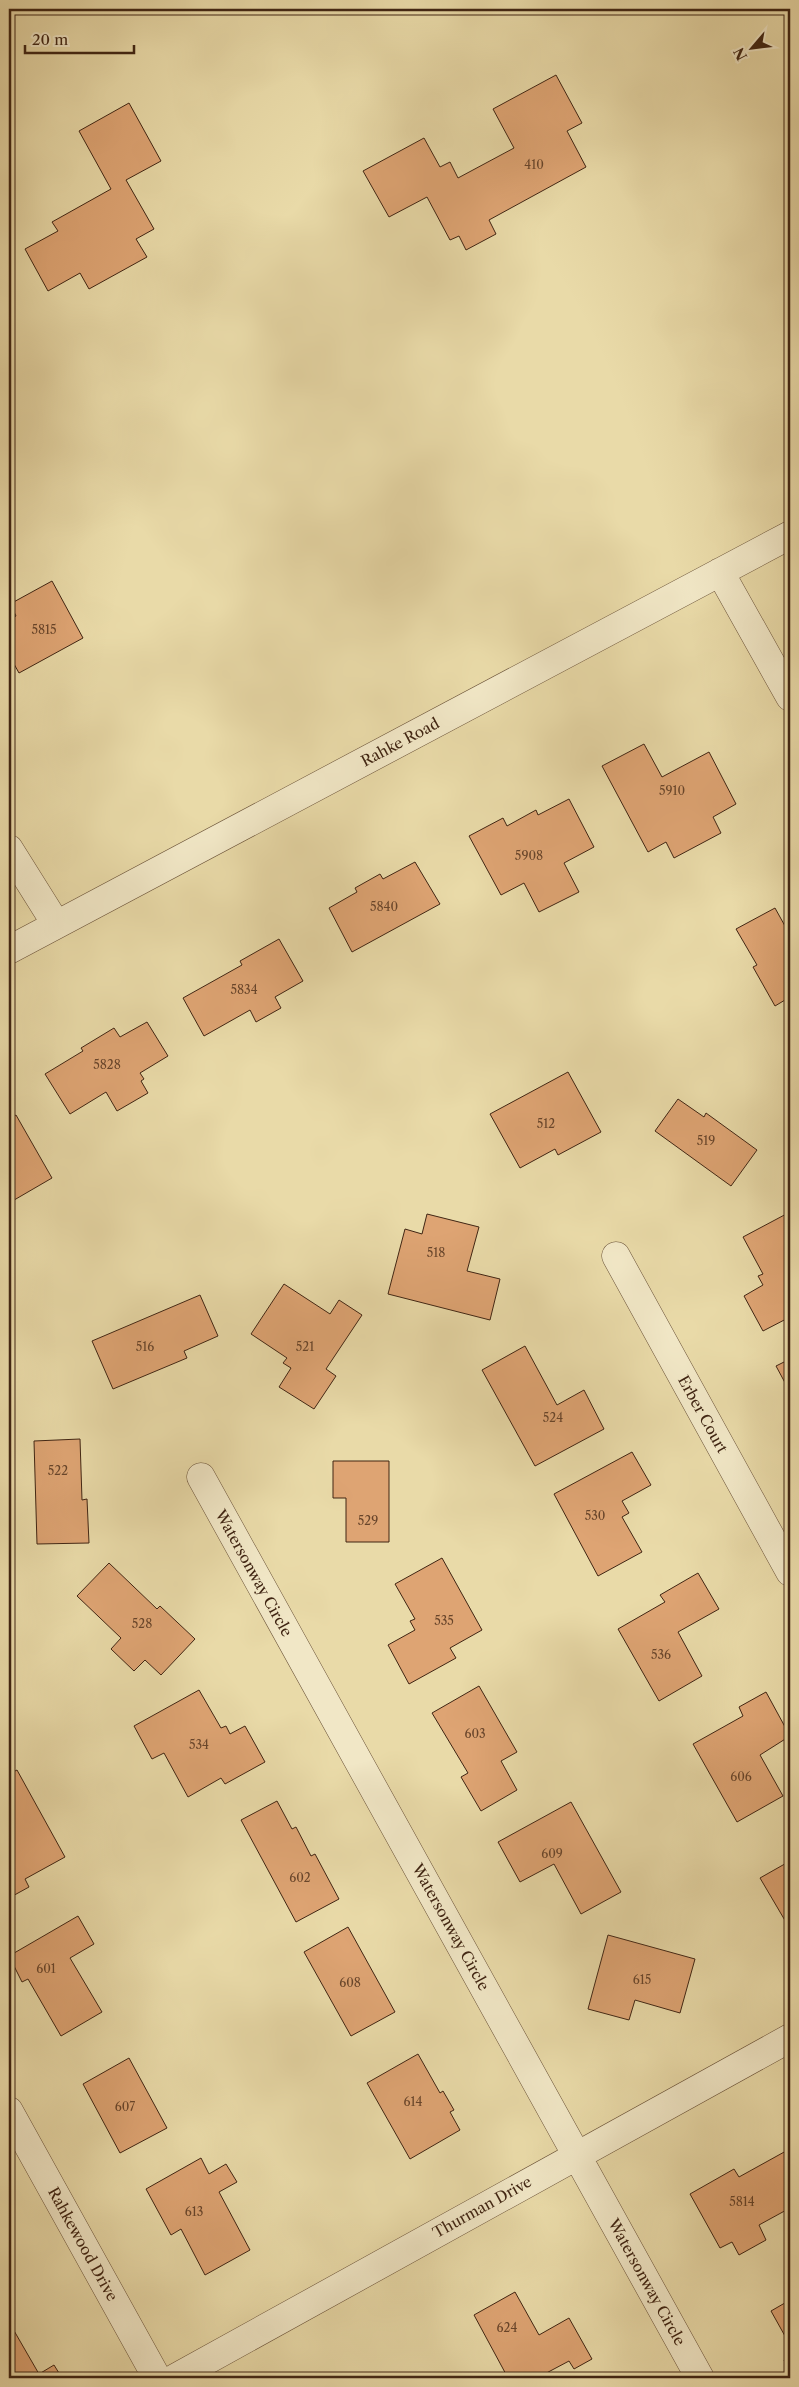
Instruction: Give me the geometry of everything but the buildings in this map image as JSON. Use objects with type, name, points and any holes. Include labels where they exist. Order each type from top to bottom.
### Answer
[{"type":"street","name":"Rahke Road","points":[[9,950],[790,535]]},
{"type":"street","points":[[720,572],[790,697]]},
{"type":"street","points":[[9,849],[56,924]]},
{"type":"street","name":"Erber Court","points":[[616,1256],[790,1572]]},
{"type":"street","name":"Watersonway Circle","points":[[201,1477],[700,2378]]},
{"type":"street","name":"Thurman Drive","points":[[175,2378],[790,2038]]},
{"type":"street","name":"Rahkewood Drive","points":[[9,2111],[157,2378]]}]
